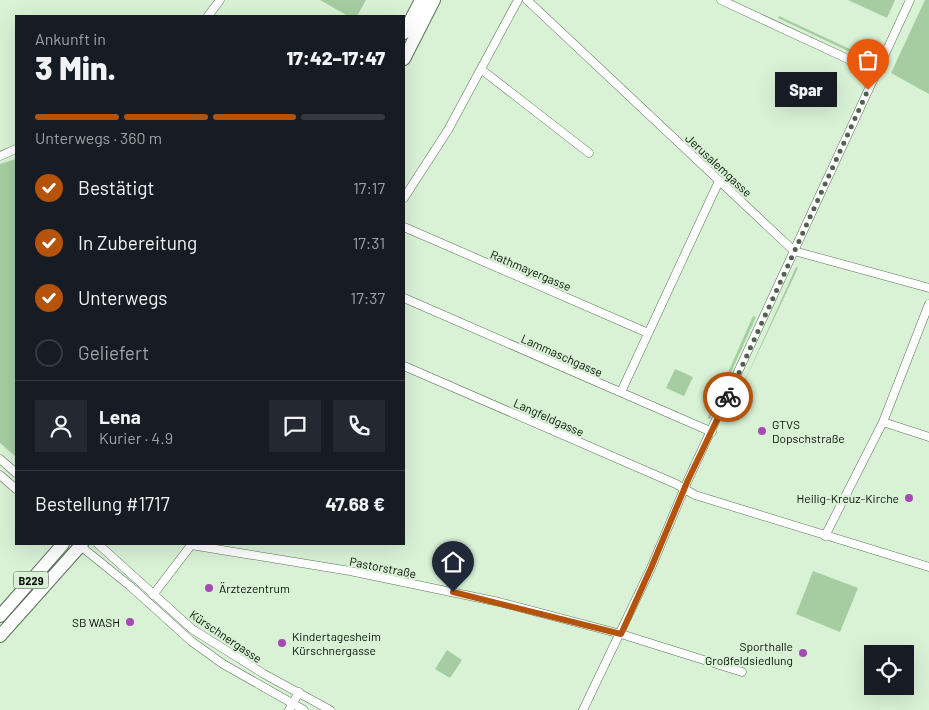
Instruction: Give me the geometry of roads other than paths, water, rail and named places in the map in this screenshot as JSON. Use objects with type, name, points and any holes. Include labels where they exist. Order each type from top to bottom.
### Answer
[{"type":"main road","points":[[405,31],[421,0]]},
{"type":"main road","points":[[405,57],[434,0]]},
{"type":"main road","name":"B229","points":[[0,616],[62,545]]},
{"type":"main road","name":"B229","points":[[0,636],[79,545]]},
{"type":"street","points":[[209,15],[220,0]]},
{"type":"street","points":[[405,196],[448,130],[518,0]]},
{"type":"street","name":"Jerusalemgasse","points":[[527,0],[794,251],[929,288]]},
{"type":"street","points":[[721,0],[876,72]]},
{"type":"street","points":[[583,710],[621,634],[685,489],[910,0]]},
{"type":"street","points":[[482,70],[588,153]]},
{"type":"street","points":[[0,156],[15,149]]},
{"type":"street","points":[[621,392],[719,181]]},
{"type":"street","name":"Rathmayergasse","points":[[405,227],[648,333]]},
{"type":"street","name":"Lammaschgasse","points":[[405,298],[712,432]]},
{"type":"street","points":[[825,536],[883,422],[929,304]]},
{"type":"street","name":"Langfeldgasse","points":[[405,366],[695,495],[929,567]]},
{"type":"street","points":[[883,422],[929,437]]},
{"type":"street","points":[[0,458],[15,472]]},
{"type":"street","points":[[0,475],[15,488]]},
{"type":"street","name":"Kürschnergasse","points":[[81,545],[130,586],[191,642],[291,707],[304,710]]},
{"type":"street","name":"Kürschnergasse","points":[[99,545],[192,629],[229,654],[330,710]]},
{"type":"street","points":[[153,594],[190,545]]},
{"type":"street","name":"Pastorstraße","points":[[197,545],[350,570],[499,602],[621,634],[742,672]]},
{"type":"street","points":[[291,707],[299,692]]},
{"type":"place","name":"Spar","points":[[868,90]]},
{"type":"place","name":"GTVS Dopschstraße","points":[[762,431]]},
{"type":"place","name":"Heilig-Kreuz-Kirche","points":[[909,498]]},
{"type":"place","name":"Ärztezentrum","points":[[209,588]]},
{"type":"place","name":"SB WASH","points":[[130,622]]},
{"type":"place","name":"Kindertagesheim Kürschnergasse","points":[[282,643]]},
{"type":"place","name":"Sporthalle Großfeldsiedlung","points":[[803,653]]}]
